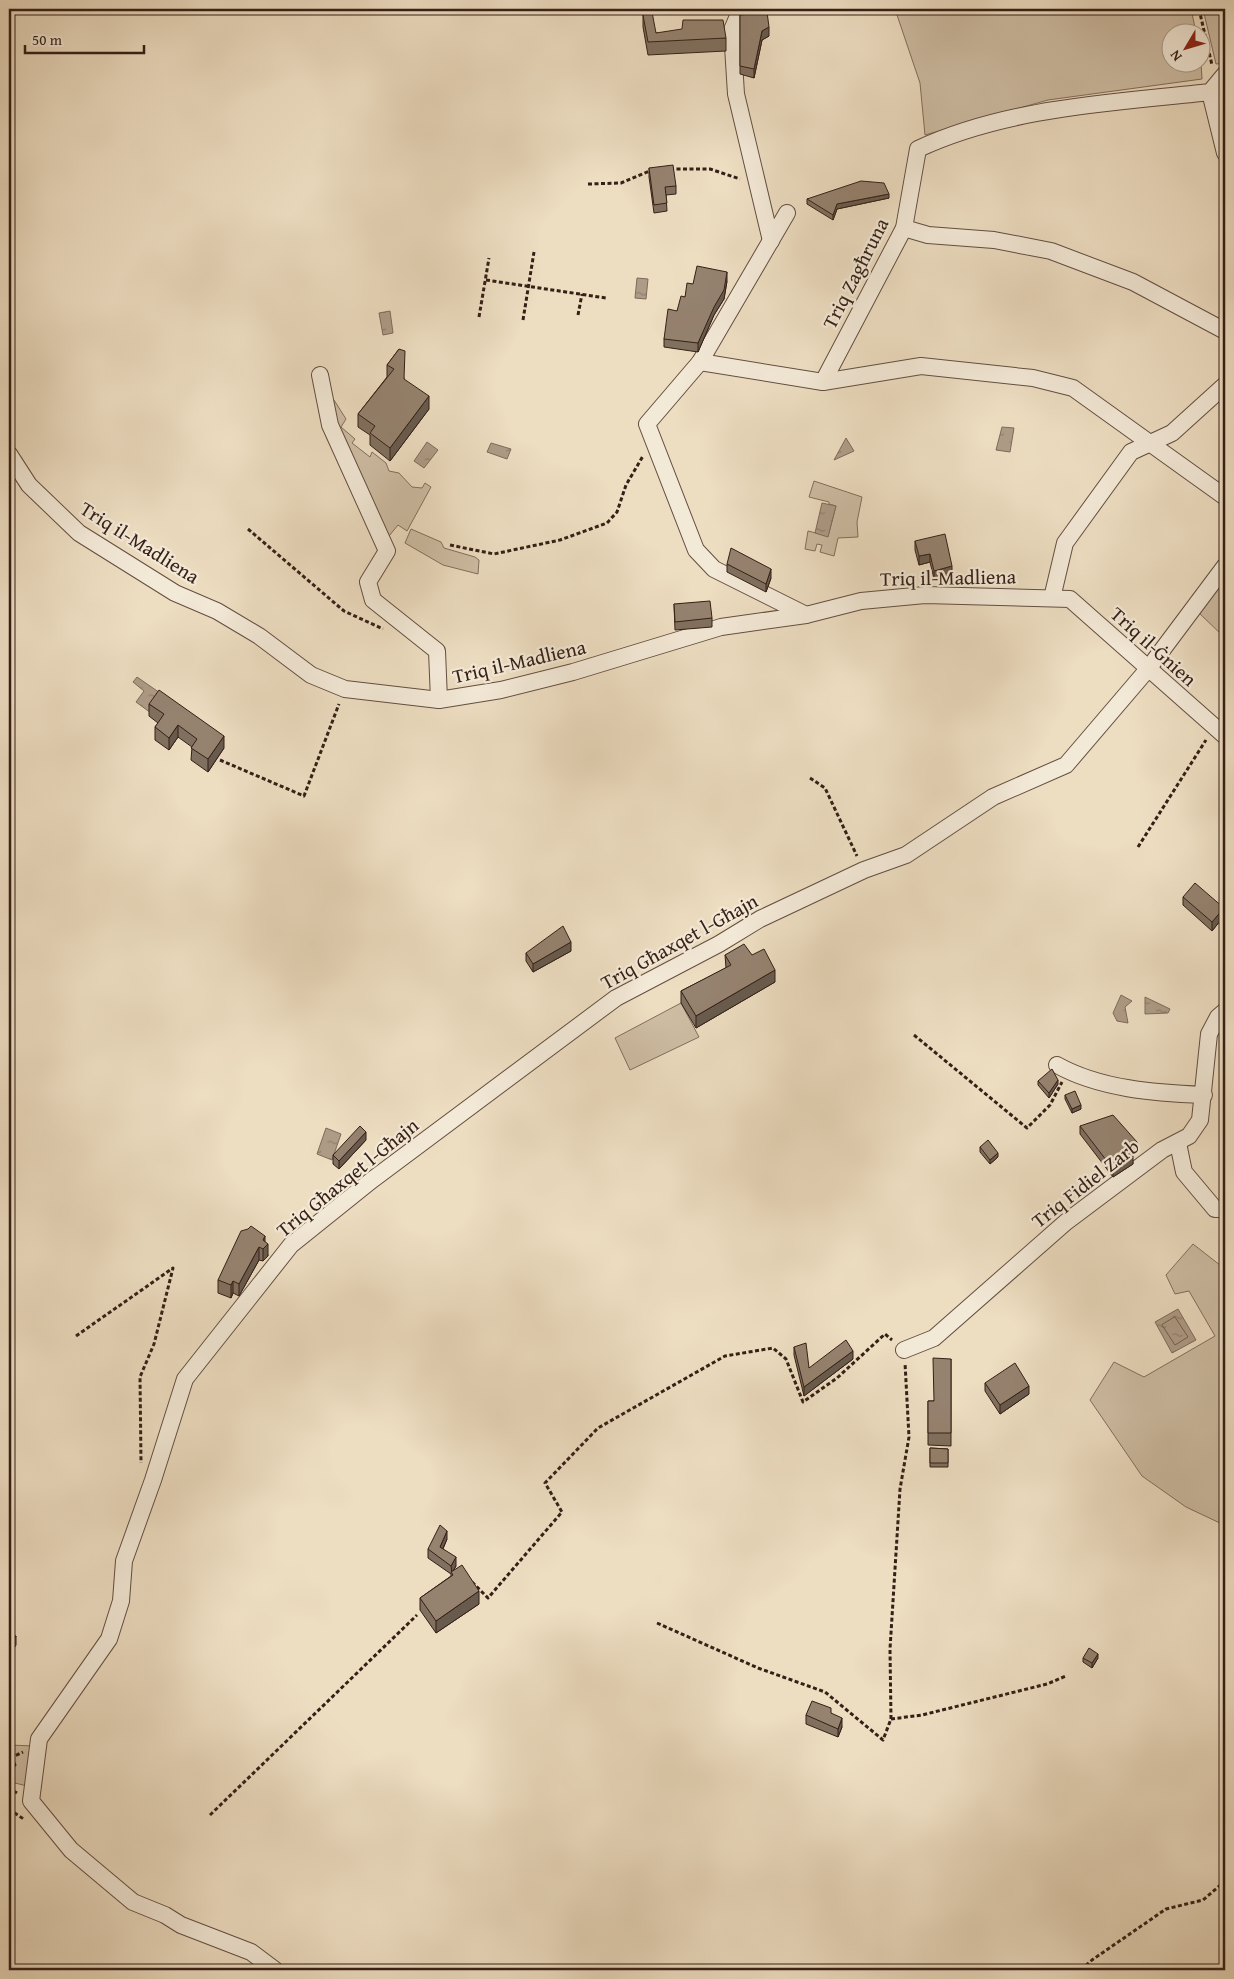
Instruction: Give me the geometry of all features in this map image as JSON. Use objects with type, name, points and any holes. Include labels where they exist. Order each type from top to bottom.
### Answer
[{"type":"street","points":[[742,9],[732,30],[736,94],[756,185],[771,241]]},
{"type":"street","points":[[1224,74],[1210,92],[1225,153]]},
{"type":"street","name":"Triq Zagħruna","points":[[823,382],[904,228],[918,149],[950,134],[1054,110],[1210,92]]},
{"type":"street","points":[[787,213],[700,362],[647,424],[696,550],[714,569],[806,615]]},
{"type":"street","points":[[904,228],[928,235],[994,240],[1051,251],[1133,282],[1225,332]]},
{"type":"street","points":[[700,362],[823,382],[921,366],[1033,378],[1073,388],[1225,497]]},
{"type":"street","points":[[320,375],[330,425],[386,552],[368,582],[373,600],[437,652],[439,700]]},
{"type":"street","points":[[1052,598],[1066,543],[1131,452],[1172,433],[1225,385]]},
{"type":"street","name":"Triq il-Madliena","points":[[9,454],[29,485],[78,534],[175,594],[218,611],[259,636],[311,675],[345,689],[439,700],[501,690],[573,672],[721,627],[806,615],[861,601],[925,595],[1052,598]]},
{"type":"street","name":"Triq Għaxqet l-Għajn","points":[[275,1970],[250,1952],[181,1925],[166,1915],[133,1902],[72,1850],[31,1800],[39,1739],[109,1639],[121,1601],[124,1561],[153,1480],[185,1379],[291,1245],[372,1180],[616,998],[719,944],[760,919],[864,870],[906,855],[993,798],[1066,765],[1148,669],[1225,566]]},
{"type":"street","name":"Triq il-Ġnien","points":[[1052,598],[1070,599],[1220,731]]},
{"type":"street","name":"Triq Fidiel Zarb","points":[[904,1350],[934,1338],[1066,1222],[1162,1150],[1190,1136],[1200,1120],[1209,1034],[1218,1017],[1225,1011]]},
{"type":"street","points":[[1062,1068],[1079,1077],[1160,1093],[1204,1095]]},
{"type":"street","points":[[1178,1143],[1184,1172],[1215,1209],[1225,1209]]},
{"type":"path","points":[[1199,9],[1214,74],[1224,74]]},
{"type":"path","points":[[666,170],[710,168],[756,185]]},
{"type":"path","points":[[588,184],[621,184],[648,170],[657,170]]},
{"type":"path","points":[[523,320],[534,252]]},
{"type":"path","points":[[479,317],[489,258]]},
{"type":"path","points":[[486,280],[606,298]]},
{"type":"path","points":[[578,315],[582,294]]},
{"type":"path","points":[[450,545],[494,554],[560,540],[607,523],[617,512],[626,485],[644,455],[655,445]]},
{"type":"path","points":[[248,529],[344,611],[389,632]]},
{"type":"path","points":[[220,760],[304,796],[345,689]]},
{"type":"path","points":[[1138,847],[1220,731]]},
{"type":"path","points":[[810,778],[825,788],[864,870]]},
{"type":"path","points":[[914,1035],[1027,1128],[1050,1105],[1062,1068]]},
{"type":"path","points":[[76,1336],[173,1268],[154,1344],[140,1376],[140,1471],[153,1480]]},
{"type":"path","points":[[469,1579],[488,1598],[562,1512],[545,1483],[598,1428],[725,1356],[773,1348],[786,1359],[803,1402],[837,1378],[885,1334],[904,1350],[909,1437],[900,1489],[890,1648],[891,1719],[883,1740],[825,1692],[758,1668],[657,1622]]},
{"type":"path","points":[[210,1815],[417,1615]]},
{"type":"path","points":[[891,1719],[922,1715],[1047,1684],[1066,1676]]},
{"type":"path","points":[[9,1758],[14,1761],[15,1765],[9,1771]]},
{"type":"path","points":[[1081,1970],[1092,1960],[1166,1909],[1202,1900],[1225,1881]]},
{"type":"shaded area","points":[[895,9],[1191,9],[1194,22],[1162,22],[1162,72],[1202,72],[1202,79],[1048,100],[925,135],[920,83]]},
{"type":"shaded area","points":[[1203,9],[1225,9],[1225,63],[1216,64],[1212,47],[1212,22],[1206,22]]},
{"type":"shaded area","points":[[334,400],[346,419],[341,427],[355,439],[352,443],[370,457],[372,452],[386,463],[389,471],[399,473],[412,487],[422,488],[425,483],[431,487],[407,531],[398,525],[385,541],[341,439],[331,402]]},
{"type":"shaded area","points":[[814,481],[862,497],[857,522],[858,537],[838,538],[834,556],[820,552],[822,545],[817,544],[815,551],[805,549],[808,531],[828,536],[836,506],[829,504],[829,502],[809,497]]},
{"type":"shaded area","points":[[411,529],[441,542],[444,548],[475,557],[479,560],[478,574],[443,565],[405,543]]},
{"type":"shaded area","points":[[1225,578],[1225,638],[1197,611]]},
{"type":"shaded area","points":[[681,1003],[699,1037],[630,1070],[615,1038]]},
{"type":"shaded area","points":[[1193,1244],[1225,1269],[1225,1521],[1222,1524],[1186,1507],[1142,1476],[1090,1400],[1114,1362],[1144,1377],[1215,1336],[1189,1291],[1175,1294],[1166,1275]]},
{"type":"shaded area","points":[[9,1745],[34,1746],[27,1786],[15,1783],[10,1792]]},
{"type":"water","points":[[637,278],[648,279],[646,299],[635,298]]},
{"type":"water","points":[[390,311],[393,333],[383,335],[379,313]]},
{"type":"water","points":[[1002,427],[1014,428],[1010,452],[996,450]]},
{"type":"water","points":[[846,438],[854,451],[834,460]]},
{"type":"water","points":[[427,442],[438,450],[424,468],[414,461]]},
{"type":"water","points":[[491,443],[511,449],[507,459],[487,452]]},
{"type":"water","points":[[822,503],[836,506],[828,537],[815,533]]},
{"type":"water","points":[[137,677],[163,695],[151,713],[136,702],[144,691],[133,682]]},
{"type":"water","points":[[1121,995],[1132,1001],[1125,1007],[1128,1023],[1117,1021],[1113,1013]]},
{"type":"water","points":[[1145,997],[1170,1009],[1168,1013],[1145,1014]]},
{"type":"water","points":[[326,1128],[341,1134],[332,1160],[317,1154]]},
{"type":"water","points":[[1178,1309],[1196,1340],[1172,1353],[1155,1322]]},
{"type":"building","points":[[652,12],[656,33],[682,29],[683,20],[723,20],[726,38],[648,42],[643,15]]},
{"type":"building","points":[[767,12],[769,27],[762,31],[754,69],[740,66],[740,15]]},
{"type":"building","points":[[673,165],[676,186],[665,187],[667,203],[654,205],[649,168]]},
{"type":"building","points":[[861,181],[884,183],[889,194],[837,204],[833,215],[807,199]]},
{"type":"building","points":[[697,266],[727,272],[724,290],[698,343],[664,339],[668,309],[677,311],[681,296],[685,297],[687,283],[693,284]]},
{"type":"building","points":[[399,349],[405,351],[404,379],[429,396],[390,448],[370,433],[375,426],[358,414],[394,369],[387,365]]},
{"type":"building","points":[[945,534],[952,566],[934,571],[930,554],[919,556],[915,541]]},
{"type":"building","points":[[731,548],[771,569],[766,584],[727,564]]},
{"type":"building","points":[[710,601],[712,618],[675,622],[674,604]]},
{"type":"building","points":[[159,690],[224,736],[208,759],[191,748],[197,739],[178,725],[169,738],[155,727],[164,714],[149,704]]},
{"type":"building","points":[[1195,883],[1224,908],[1212,922],[1183,897]]},
{"type":"building","points":[[563,926],[571,942],[533,964],[526,953]]},
{"type":"building","points":[[744,944],[752,955],[764,949],[775,970],[696,1016],[681,991],[731,965],[725,955]]},
{"type":"building","points":[[1052,1069],[1058,1080],[1049,1093],[1038,1081]]},
{"type":"building","points":[[1075,1091],[1081,1105],[1072,1109],[1065,1095]]},
{"type":"building","points":[[1113,1115],[1137,1142],[1127,1149],[1133,1155],[1113,1169],[1080,1126]]},
{"type":"building","points":[[360,1126],[366,1132],[339,1161],[333,1155]]},
{"type":"building","points":[[988,1140],[998,1153],[990,1160],[980,1147]]},
{"type":"building","points":[[251,1226],[265,1236],[263,1240],[268,1244],[263,1249],[259,1247],[239,1284],[233,1281],[231,1285],[218,1280],[241,1231]]},
{"type":"building","points":[[846,1340],[853,1351],[804,1387],[794,1347],[806,1343],[809,1368]]},
{"type":"building","points":[[933,1358],[951,1359],[951,1433],[928,1433],[928,1401],[934,1401]]},
{"type":"building","points":[[1015,1363],[1029,1386],[1000,1405],[985,1383]]},
{"type":"building","points":[[930,1448],[948,1449],[948,1463],[930,1463]]},
{"type":"building","points":[[440,1525],[447,1531],[440,1547],[456,1557],[451,1566],[428,1549]]},
{"type":"building","points":[[462,1565],[479,1591],[436,1621],[420,1598],[453,1575],[451,1572]]},
{"type":"building","points":[[9,1632],[16,1636],[9,1649]]},
{"type":"building","points":[[1089,1648],[1098,1654],[1092,1663],[1083,1658]]},
{"type":"building","points":[[812,1701],[831,1708],[831,1713],[842,1718],[838,1729],[806,1715]]}]
